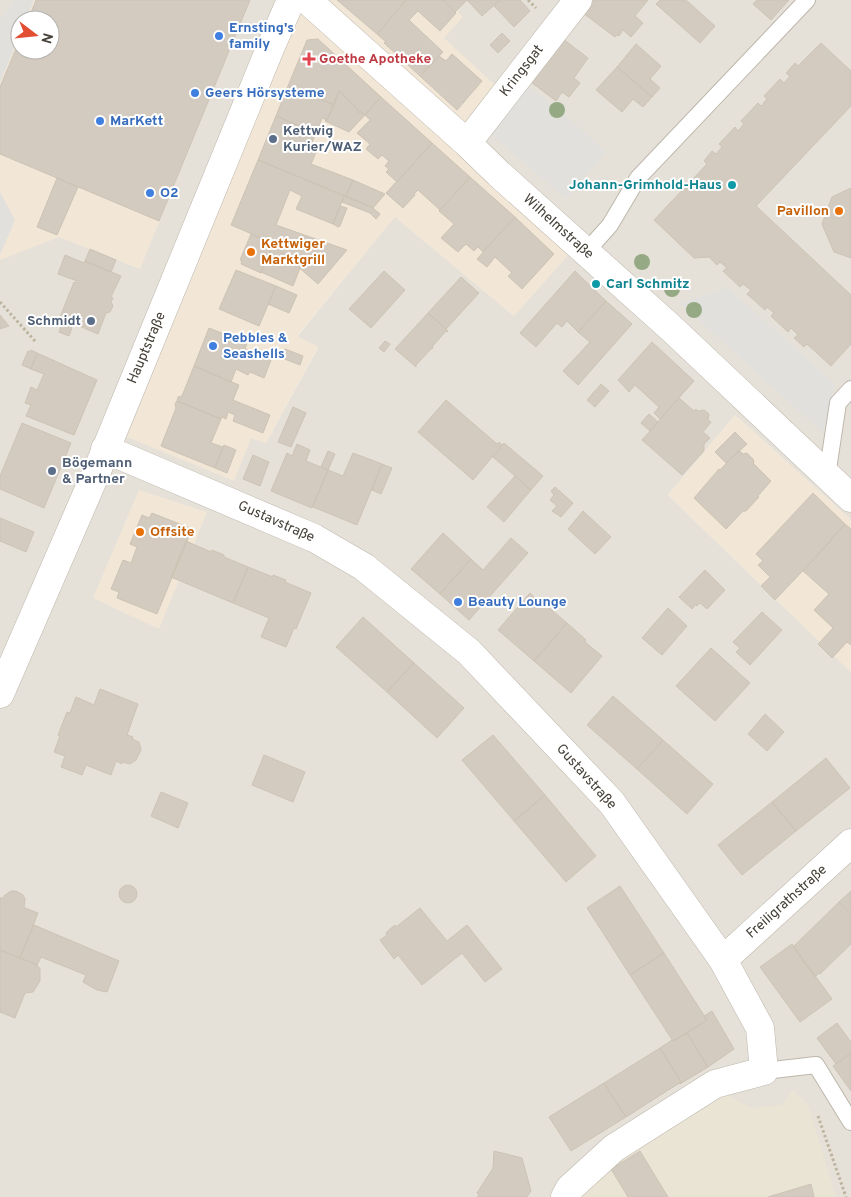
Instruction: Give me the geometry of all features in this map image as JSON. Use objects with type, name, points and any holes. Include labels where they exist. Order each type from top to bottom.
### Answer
[{"type":"street","name":"Hauptstraße","points":[[0,694],[182,266],[291,0]]},
{"type":"street","name":"Wilhelmstraße","points":[[307,0],[671,328],[851,498]]},
{"type":"street","name":"Kringsgat","points":[[467,143],[578,0]]},
{"type":"street","name":"Gustavstraße","points":[[105,449],[314,538],[364,567],[469,652],[612,803],[723,960],[760,1028],[764,1072]]},
{"type":"street","name":"Freiligrathstraße","points":[[723,960],[851,843]]},
{"type":"street","points":[[565,1197],[570,1188],[614,1148],[715,1084],[764,1072]]},
{"type":"lane","points":[[586,252],[610,225],[638,178],[807,0]]},
{"type":"lane","points":[[827,476],[838,403],[851,389]]},
{"type":"lane","points":[[764,1072],[816,1065],[851,1122]]},
{"type":"path","points":[[0,302],[35,341]]},
{"type":"path","points":[[816,1108],[846,1197]]},
{"type":"shaded area","points":[[0,0],[325,0],[444,38],[447,0],[851,0],[851,520],[735,415],[668,495],[851,672],[851,1197],[0,1197]],"holes":[[[300,13],[514,316],[395,216],[297,337],[318,348],[266,443],[251,437]]]},
{"type":"shaded area","name":"MarKett","points":[[12,0],[250,0],[140,269],[59,237],[0,260],[0,19],[14,2]]},
{"type":"shaded area","points":[[12,0],[34,0],[30,10],[10,10],[10,59],[0,83],[0,19],[14,2]]},
{"type":"shaded area","points":[[325,0],[447,0],[463,17],[444,38],[496,86],[465,127]]},
{"type":"shaded area","points":[[300,12],[570,253],[514,316],[395,217],[297,336],[318,347],[266,443],[251,438],[234,481],[127,437]]},
{"type":"shaded area","points":[[527,85],[571,120],[606,152],[566,199],[492,135]]},
{"type":"shaded area","points":[[0,192],[15,220],[0,255]]},
{"type":"shaded area","points":[[728,288],[835,384],[823,433],[680,303]]},
{"type":"shaded area","points":[[735,415],[851,520],[851,672],[668,495]]},
{"type":"shaded area","points":[[139,490],[207,512],[159,629],[93,598]]},
{"type":"shaded area","points":[[793,1090],[808,1105],[836,1197],[579,1197],[606,1168],[724,1093],[751,1108],[782,1105]]},
{"type":"building","name":"MarKett","points":[[36,0],[250,0],[159,221],[0,154],[0,87],[11,60],[60,60],[60,10],[32,10]]},
{"type":"building","points":[[337,0],[406,0],[377,34]]},
{"type":"building","points":[[406,0],[443,0],[456,13],[440,31],[418,11],[409,20],[443,52],[420,76],[384,43],[386,42],[377,34]]},
{"type":"building","points":[[443,0],[467,0],[455,12]]},
{"type":"building","points":[[467,0],[500,0],[482,16]]},
{"type":"building","points":[[500,0],[520,0],[530,11],[514,27],[494,6]]},
{"type":"building","points":[[594,0],[648,0],[635,16],[643,23],[631,37],[623,30],[619,36],[615,37],[583,13]]},
{"type":"building","points":[[660,0],[686,0],[715,26],[700,43],[656,4]]},
{"type":"building","points":[[757,0],[789,0],[771,20],[753,4]]},
{"type":"building","points":[[502,33],[510,41],[498,53],[490,45]]},
{"type":"building","points":[[318,39],[381,97],[365,115],[360,111],[359,113],[356,110],[358,109],[339,91],[334,105],[288,86],[307,40]]},
{"type":"building","points":[[563,39],[588,58],[574,78],[580,83],[569,97],[562,92],[556,101],[531,82]]},
{"type":"building","name":"Johann-Grimhold-Haus","points":[[821,43],[851,71],[851,106],[756,206],[851,295],[851,344],[831,366],[807,344],[804,347],[794,338],[798,335],[791,328],[788,332],[771,316],[774,313],[767,307],[765,310],[747,294],[751,290],[743,284],[740,287],[723,271],[727,268],[720,262],[717,265],[709,257],[694,258],[654,220],[707,164],[704,161],[712,151],[716,154],[722,147],[719,144],[735,127],[738,131],[744,124],[741,121],[758,103],[761,106],[767,99],[764,96],[780,79],[784,83],[790,76],[786,73],[795,63],[798,66]]},
{"type":"building","points":[[636,44],[661,66],[650,79],[660,88],[652,97],[617,67]]},
{"type":"building","points":[[452,54],[482,81],[457,110],[420,76],[439,56],[446,61]]},
{"type":"building","points":[[617,67],[652,97],[643,107],[633,99],[622,112],[596,90]]},
{"type":"building","points":[[288,86],[334,105],[327,120],[322,118],[316,133],[276,116]]},
{"type":"building","points":[[339,91],[358,109],[356,110],[359,113],[360,111],[365,115],[349,132],[325,121]]},
{"type":"building","points":[[381,97],[432,143],[397,182],[386,172],[389,169],[385,166],[389,161],[382,155],[378,159],[366,149],[370,144],[357,133],[370,120],[365,115]]},
{"type":"building","points":[[276,116],[316,133],[310,147],[317,150],[311,164],[353,180],[346,196],[258,160]]},
{"type":"building","points":[[432,143],[470,177],[440,210],[418,190],[403,208],[386,193]]},
{"type":"building","points":[[258,160],[344,196],[333,224],[296,209],[302,196],[290,190],[276,225],[347,250],[318,284],[268,241],[231,225]]},
{"type":"building","points":[[470,177],[515,217],[483,252],[478,247],[474,251],[466,244],[458,252],[441,238],[454,224],[439,211]]},
{"type":"building","points":[[57,178],[78,187],[57,235],[37,227]]},
{"type":"building","points":[[353,180],[385,194],[373,208],[346,196]]},
{"type":"building","name":"Pavillon","points":[[851,188],[851,258],[834,252],[822,224],[832,197]]},
{"type":"building","points":[[344,196],[373,208],[380,214],[376,219],[370,213],[342,202]]},
{"type":"building","points":[[340,206],[347,208],[338,227],[333,224]]},
{"type":"building","points":[[515,217],[554,254],[522,289],[508,276],[512,273],[495,257],[487,267],[477,259]]},
{"type":"building","points":[[251,234],[273,245],[261,273],[241,264],[242,261],[240,260]]},
{"type":"building","points":[[273,245],[300,268],[293,286],[261,272]]},
{"type":"building","points":[[90,249],[116,260],[111,272],[85,261]]},
{"type":"building","points":[[65,255],[121,276],[111,297],[113,298],[111,302],[113,306],[110,312],[106,313],[98,334],[77,325],[71,327],[69,336],[59,332],[62,324],[58,322],[74,282],[76,283],[77,281],[58,274]]},
{"type":"building","points":[[236,270],[276,286],[259,326],[219,309]]},
{"type":"building","points":[[384,271],[405,290],[371,328],[349,309]]},
{"type":"building","points":[[575,271],[606,301],[578,332],[567,321],[562,327],[557,323],[536,347],[520,333]]},
{"type":"building","points":[[461,277],[479,293],[446,329],[428,313]]},
{"type":"building","points":[[276,286],[297,295],[289,313],[268,304]]},
{"type":"building","points":[[606,301],[632,324],[578,385],[563,371],[590,342],[578,332]]},
{"type":"building","points":[[428,313],[448,331],[416,367],[395,349]]},
{"type":"building","points":[[0,315],[9,326],[0,329]]},
{"type":"building","points":[[209,328],[247,343],[245,349],[254,352],[259,349],[273,355],[264,378],[250,372],[248,375],[236,369],[231,382],[194,366]]},
{"type":"building","points":[[385,341],[390,344],[384,352],[379,348]]},
{"type":"building","points":[[652,342],[694,381],[660,419],[654,413],[659,407],[635,385],[629,392],[618,380]]},
{"type":"building","points":[[285,349],[303,356],[300,365],[282,358]]},
{"type":"building","points":[[31,350],[37,353],[31,369],[22,365],[28,351],[30,352]]},
{"type":"building","points":[[37,353],[97,380],[74,435],[26,416],[31,405],[25,403],[31,387],[37,390],[44,374],[31,369]]},
{"type":"building","points":[[194,366],[239,385],[233,400],[270,415],[263,433],[233,421],[235,415],[228,412],[226,419],[222,417],[221,419],[177,401],[178,397],[182,396]]},
{"type":"building","points":[[601,384],[609,391],[595,407],[587,400]]},
{"type":"building","points":[[679,398],[694,411],[696,409],[698,411],[704,410],[709,414],[708,420],[711,422],[703,432],[710,438],[704,444],[704,451],[682,475],[642,440]]},
{"type":"building","points":[[446,400],[497,444],[499,442],[502,445],[473,480],[418,432]]},
{"type":"building","points":[[177,401],[221,419],[211,443],[223,447],[215,468],[161,446]]},
{"type":"building","points":[[293,407],[306,413],[291,447],[278,442]]},
{"type":"building","points":[[649,414],[658,422],[650,431],[641,423]]},
{"type":"building","points":[[22,423],[71,443],[44,508],[0,489],[0,476]]},
{"type":"building","points":[[735,432],[747,444],[726,463],[715,452]]},
{"type":"building","points":[[504,443],[543,476],[531,490],[493,457]]},
{"type":"building","points":[[297,444],[310,450],[306,461],[328,470],[312,508],[271,491],[287,453],[292,456]]},
{"type":"building","points":[[224,445],[236,450],[227,473],[215,468]]},
{"type":"building","points":[[739,450],[743,454],[747,453],[753,459],[753,463],[771,481],[746,511],[743,511],[726,529],[694,498],[719,469]]},
{"type":"building","points":[[328,451],[335,454],[328,470],[321,467]]},
{"type":"building","points":[[353,453],[382,464],[357,525],[313,507],[328,470],[343,476]]},
{"type":"building","points":[[253,455],[269,462],[260,486],[243,479]]},
{"type":"building","points":[[382,464],[392,468],[381,494],[372,490]]},
{"type":"building","points":[[515,476],[531,490],[504,522],[487,507]]},
{"type":"building","points":[[555,487],[573,503],[561,517],[552,511],[557,506],[550,500],[554,495],[551,491]]},
{"type":"building","points":[[813,493],[845,524],[775,600],[761,586],[770,577],[758,565],[763,561],[756,554]]},
{"type":"building","points":[[583,511],[611,537],[595,554],[568,529]]},
{"type":"building","points":[[152,513],[192,529],[157,614],[117,598],[119,592],[111,589],[123,560],[131,563],[137,547],[130,544],[142,515],[149,518]]},
{"type":"building","points":[[0,518],[34,532],[26,552],[0,541]]},
{"type":"building","points":[[845,524],[851,529],[851,645],[847,642],[832,658],[818,644],[833,628],[814,610],[829,594],[803,571]]},
{"type":"building","points":[[443,533],[471,559],[440,594],[411,569]]},
{"type":"building","points":[[511,538],[528,553],[469,620],[440,594],[471,559],[483,570]]},
{"type":"building","points":[[186,541],[211,552],[212,550],[224,555],[224,557],[248,567],[233,603],[171,577]]},
{"type":"building","points":[[248,567],[286,580],[285,582],[311,593],[296,629],[294,628],[286,647],[261,637],[269,618],[233,603]]},
{"type":"building","points":[[705,570],[725,590],[707,609],[700,603],[697,606],[696,604],[692,609],[679,597]]},
{"type":"building","points":[[530,593],[546,608],[547,606],[567,623],[534,661],[498,630]]},
{"type":"building","points":[[668,608],[687,626],[662,655],[642,638]]},
{"type":"building","points":[[762,612],[782,630],[750,665],[736,652],[740,648],[733,642]]},
{"type":"building","points":[[363,617],[414,663],[387,692],[336,647]]},
{"type":"building","points":[[567,623],[602,656],[571,693],[534,661]]},
{"type":"building","points":[[711,648],[750,683],[715,721],[676,686]]},
{"type":"building","points":[[414,663],[464,708],[437,738],[387,692]]},
{"type":"building","points":[[100,689],[138,704],[127,735],[139,742],[141,750],[136,760],[130,764],[122,762],[122,764],[116,761],[111,775],[86,765],[82,775],[61,767],[65,756],[54,752],[67,712],[70,713],[76,697],[94,705]]},
{"type":"building","points":[[613,696],[663,740],[637,769],[587,725]]},
{"type":"building","points":[[765,714],[784,732],[767,751],[748,734]]},
{"type":"building","points":[[493,735],[545,795],[514,821],[462,760]]},
{"type":"building","points":[[663,740],[713,784],[687,814],[637,769]]},
{"type":"building","points":[[264,755],[305,772],[293,802],[252,785]]},
{"type":"building","points":[[826,758],[850,788],[796,831],[772,802]]},
{"type":"building","points":[[161,792],[188,803],[178,828],[151,816]]},
{"type":"building","points":[[545,795],[596,856],[566,882],[514,821]]},
{"type":"building","points":[[772,802],[796,831],[742,875],[718,845]]},
{"type":"building","points":[[128,885],[134,888],[137,894],[134,900],[128,903],[122,900],[119,894],[122,888]]},
{"type":"building","points":[[620,886],[664,953],[630,975],[587,908]]},
{"type":"building","points":[[11,891],[16,891],[23,895],[25,899],[24,907],[38,913],[20,958],[0,950],[0,898],[3,898]]},
{"type":"building","points":[[851,891],[851,914],[839,902]]},
{"type":"building","points":[[839,902],[851,914],[851,944],[815,977],[793,947]]},
{"type":"building","points":[[420,908],[447,941],[467,925],[502,969],[485,982],[462,953],[422,985],[398,955],[394,959],[380,940],[395,925],[396,927]]},
{"type":"building","points":[[34,925],[119,961],[107,992],[97,990],[83,982],[86,975],[41,957],[37,965],[20,958]]},
{"type":"building","points":[[792,944],[832,999],[800,1022],[760,967]]},
{"type":"building","points":[[0,950],[37,965],[40,969],[40,981],[33,992],[25,993],[15,1018],[0,1012]]},
{"type":"building","points":[[664,953],[707,1020],[673,1041],[630,975]]},
{"type":"building","points":[[712,1011],[734,1049],[708,1067],[687,1033],[707,1020],[704,1016]]},
{"type":"building","points":[[837,1023],[851,1042],[851,1053],[836,1064],[817,1038]]},
{"type":"building","points":[[687,1033],[708,1067],[680,1084],[681,1082],[660,1048]]},
{"type":"building","points":[[660,1048],[681,1082],[626,1117],[604,1083]]},
{"type":"building","points":[[851,1053],[851,1091],[833,1066]]},
{"type":"building","points":[[604,1083],[626,1117],[571,1151],[549,1117]]},
{"type":"building","points":[[494,1151],[522,1158],[531,1191],[527,1197],[477,1197],[479,1195],[477,1193],[493,1168]]},
{"type":"building","points":[[640,1151],[668,1197],[628,1197],[611,1169]]},
{"type":"building","points":[[811,1184],[814,1197],[768,1197]]},
{"type":"place","name":"Ernsting's family","points":[[219,36]]},
{"type":"place","name":"Goethe Apotheke","points":[[309,59]]},
{"type":"place","name":"Geers Hörsysteme","points":[[195,93]]},
{"type":"place","name":"MarKett","points":[[100,121]]},
{"type":"place","name":"Kettwig Kurier/WAZ","points":[[273,139]]},
{"type":"place","name":"Johann-Grimhold-Haus","points":[[732,185]]},
{"type":"place","name":"O2","points":[[150,193]]},
{"type":"place","name":"Pavillon","points":[[839,211]]},
{"type":"place","name":"Kettwiger Marktgrill","points":[[251,252]]},
{"type":"place","name":"Carl Schmitz","points":[[596,284]]},
{"type":"place","name":"Schmidt","points":[[91,321]]},
{"type":"place","name":"Pebbles & Seashells","points":[[213,346]]},
{"type":"place","name":"Bögemann & Partner","points":[[52,471]]},
{"type":"place","name":"Offsite","points":[[140,532]]},
{"type":"place","name":"Beauty Lounge","points":[[458,602]]}]
